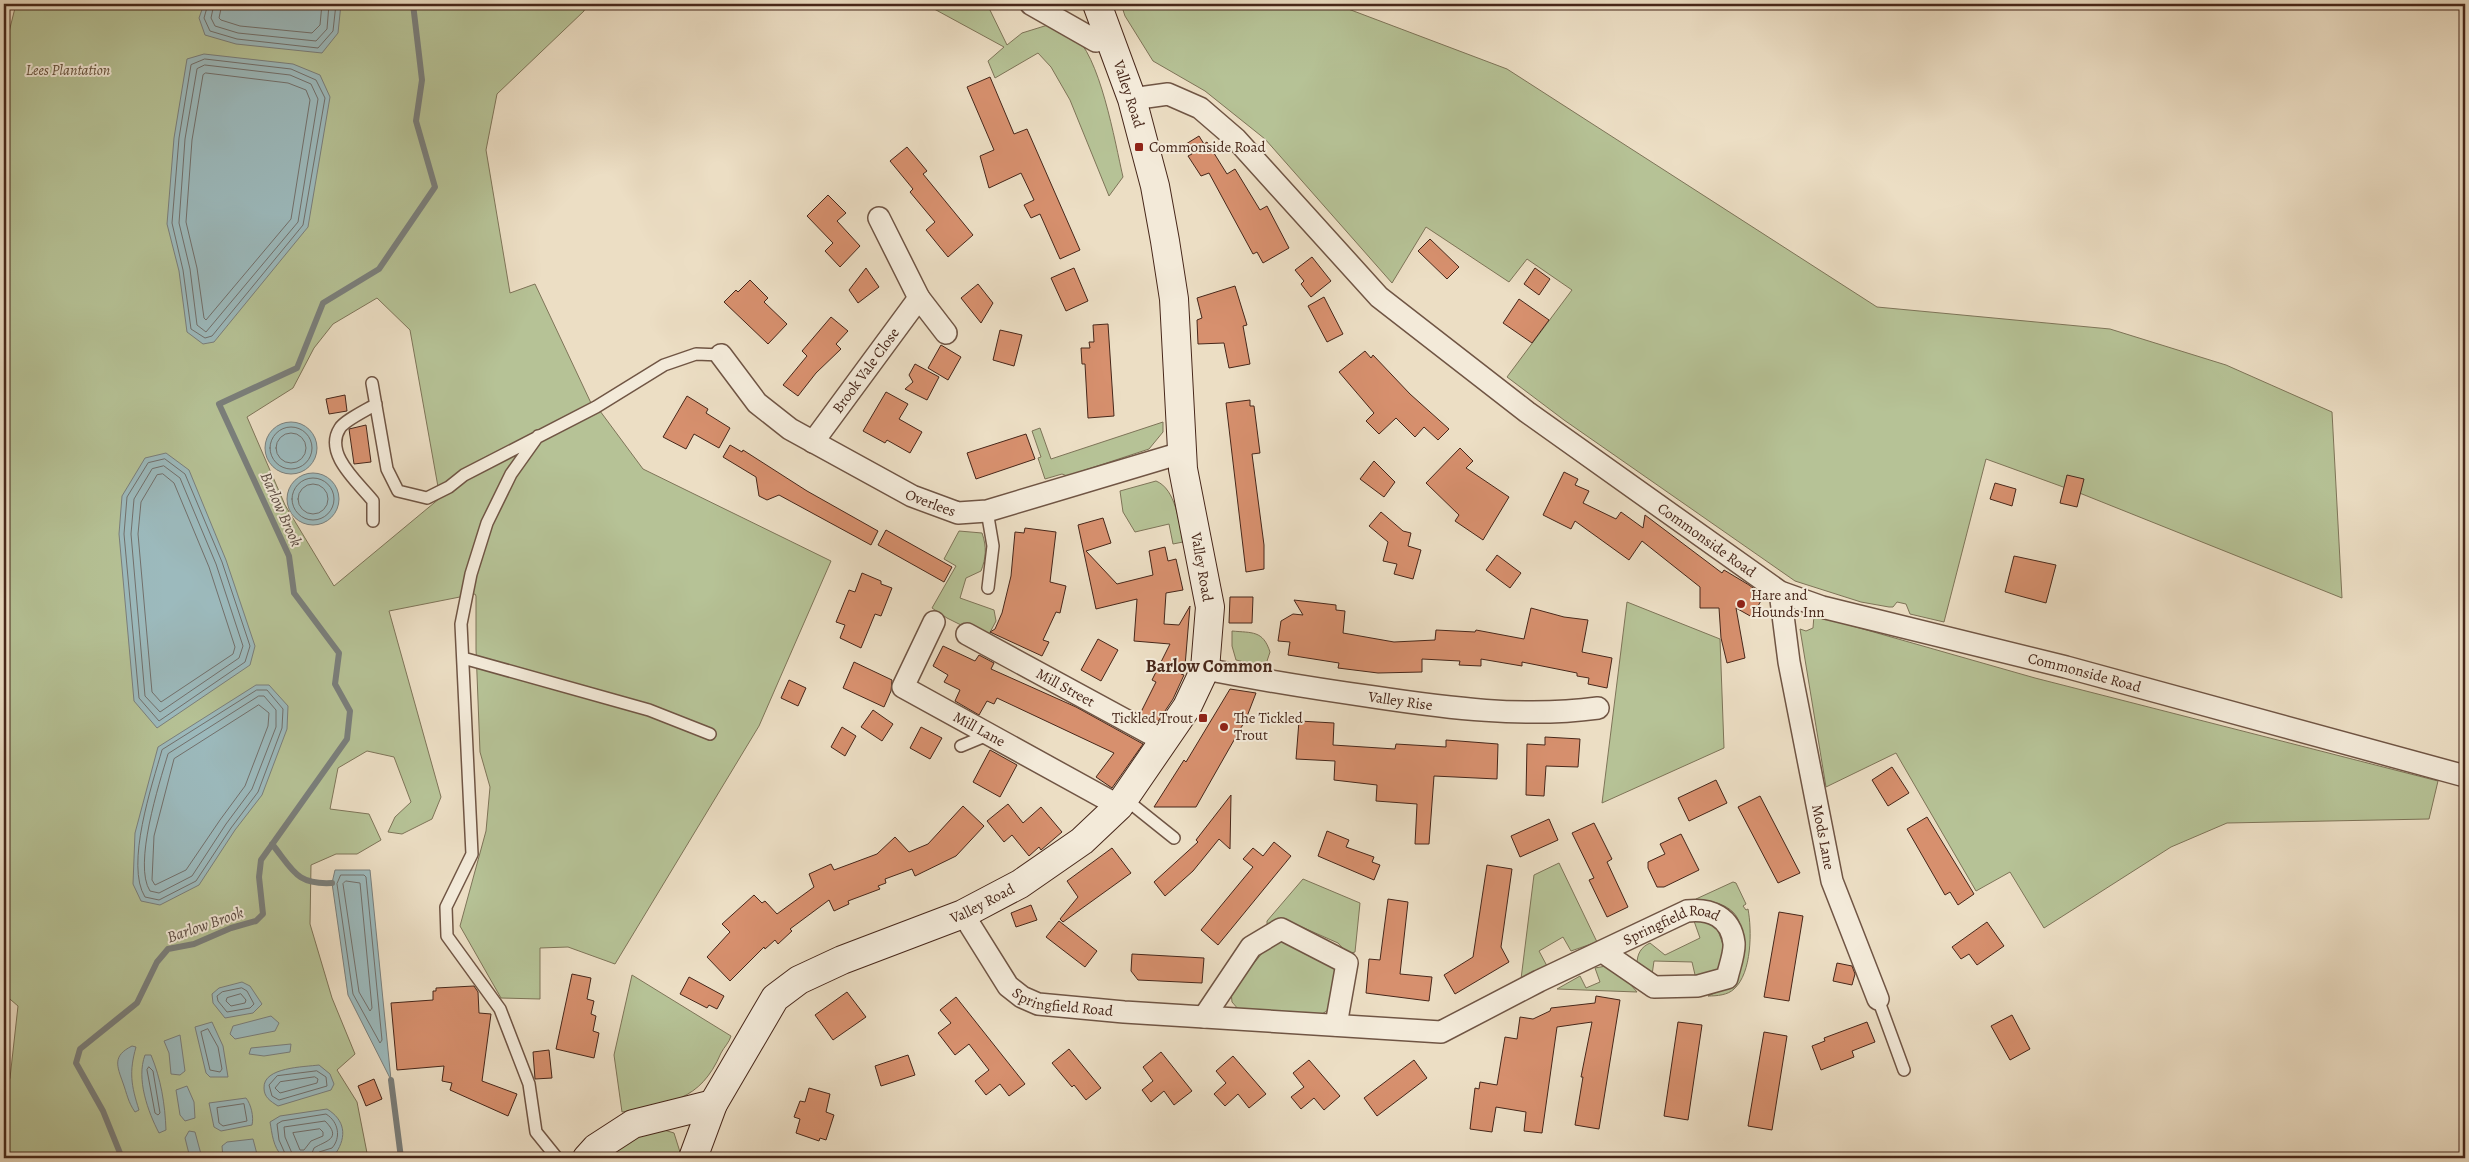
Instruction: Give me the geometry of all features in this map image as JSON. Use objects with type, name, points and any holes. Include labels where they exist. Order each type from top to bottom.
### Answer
[{"type":"main road","name":"Valley Road","points":[[693,1158],[713,1104],[775,998],[799,980],[842,960],[963,914],[1020,884],[1082,841],[1122,802],[1187,708],[1205,669],[1210,607],[1181,453],[1174,299],[1155,186],[1132,99],[1097,4]]},
{"type":"main road","points":[[586,1158],[596,1148],[633,1124],[713,1104]]},
{"type":"street","points":[[1031,4],[1096,41],[1110,36]]},
{"type":"street","name":"Commonside Road","points":[[1132,99],[1168,94],[1200,108],[1236,139],[1379,297],[1527,412],[1780,592],[1822,607],[2066,667],[2465,776]]},
{"type":"street","points":[[879,218],[919,298],[946,333]]},
{"type":"street","name":"Brook Vale Close","points":[[813,442],[919,298]]},
{"type":"street","name":"Overlees","points":[[721,355],[757,403],[790,429],[912,496],[958,513],[987,511],[1181,453]]},
{"type":"street","name":"Mods Lane","points":[[1780,592],[1789,662],[1832,881],[1878,999]]},
{"type":"street","name":"Mill Lane","points":[[934,622],[903,687],[1122,802]]},
{"type":"street","name":"Mill Street","points":[[967,634],[1164,741]]},
{"type":"street","name":"Valley Rise","points":[[1205,669],[1278,683],[1434,708],[1474,711],[1598,708]]},
{"type":"street","name":"Springfield Road","points":[[963,914],[1008,986],[1022,997],[1038,1004],[1124,1012],[1441,1032],[1539,981],[1671,918],[1692,910],[1711,911],[1728,925],[1734,944],[1727,978],[1698,986],[1654,987],[1603,952]]},
{"type":"street","points":[[1204,1017],[1251,947],[1281,929],[1347,963],[1336,1025]]},
{"type":"lane","points":[[372,383],[387,470],[398,491],[427,498],[449,487],[464,475],[596,407],[664,364],[696,354],[721,355]]},
{"type":"lane","points":[[373,521],[373,501],[340,461],[335,440],[340,427],[376,404]]},
{"type":"lane","points":[[538,436],[511,474],[487,523],[471,574],[461,624],[472,854],[446,907],[447,936],[500,1009],[529,1084],[536,1132],[557,1158]]},
{"type":"lane","points":[[987,511],[993,546],[988,588]]},
{"type":"lane","points":[[463,658],[649,710],[710,734]]},
{"type":"lane","points":[[961,746],[990,734]]},
{"type":"lane","points":[[1122,802],[1174,838]]},
{"type":"lane","name":"Mods Lane","points":[[1878,999],[1904,1070]]},
{"type":"green space","name":"Lees Plantation","points":[[16,4],[586,4],[584,11],[497,94],[486,150],[510,293],[535,284],[591,403],[600,411],[643,469],[831,561],[759,726],[615,964],[568,947],[540,948],[540,999],[501,998],[460,926],[486,831],[490,787],[480,752],[476,596],[475,594],[389,611],[441,797],[432,819],[402,834],[388,832],[395,817],[411,802],[394,757],[367,751],[338,768],[330,809],[369,814],[381,840],[357,854],[336,854],[311,865],[310,924],[332,998],[355,1054],[337,1070],[357,1102],[368,1158],[4,1158],[4,1092],[10,1078],[18,1006],[4,994],[4,52]],"holes":[[[377,298],[410,330],[440,498],[334,586],[285,505],[247,417],[293,388],[314,348],[333,324]]]},
{"type":"green space","points":[[925,4],[987,4],[1007,45],[1022,33],[1051,24],[1072,34],[1082,44],[1091,60],[1105,100],[1123,177],[1109,196],[1070,100],[1051,67],[1038,53],[995,78],[988,61],[1004,47]]},
{"type":"green space","points":[[1121,4],[1335,4],[1507,69],[1877,307],[2110,329],[2226,365],[2332,412],[2342,598],[2077,492],[1986,459],[1944,622],[1910,614],[1906,604],[1897,602],[1893,607],[1889,607],[1861,602],[1795,581],[1564,420],[1507,377],[1572,290],[1527,259],[1509,282],[1426,227],[1392,283],[1265,139],[1205,91],[1153,61],[1125,16]]},
{"type":"green space","points":[[1163,422],[1163,432],[1149,449],[1067,476],[1062,474],[1045,479],[1038,458],[1041,457],[1032,431],[1040,428],[1051,459]]},
{"type":"green space","points":[[1156,481],[1168,491],[1176,507],[1183,542],[1173,544],[1169,524],[1135,532],[1123,512],[1120,491]]},
{"type":"green space","points":[[959,531],[982,533],[984,538],[985,552],[981,571],[966,578],[960,598],[994,610],[996,621],[987,638],[947,618],[932,608],[956,566],[944,559]]},
{"type":"green space","points":[[1627,602],[1720,639],[1724,748],[1602,803]]},
{"type":"green space","points":[[1814,615],[2035,678],[2438,781],[2429,819],[2227,823],[2171,847],[2044,928],[2010,872],[1976,891],[1896,753],[1826,787],[1800,629],[1806,631],[1813,628]]},
{"type":"green space","points":[[1232,631],[1256,634],[1264,640],[1270,652],[1265,667],[1236,660],[1232,646]]},
{"type":"green space","points":[[1559,863],[1597,942],[1571,951],[1563,937],[1539,951],[1547,966],[1521,979],[1534,875]]},
{"type":"green space","points":[[1303,879],[1360,903],[1355,952],[1348,954],[1338,943],[1295,924],[1267,925],[1267,921]]},
{"type":"green space","points":[[1733,882],[1736,883],[1746,904],[1743,906],[1746,910],[1748,909],[1750,939],[1747,962],[1740,982],[1732,991],[1726,994],[1708,996],[1724,989],[1735,958],[1740,930],[1738,919],[1731,910],[1717,903],[1696,899]]},
{"type":"green space","points":[[1705,920],[1717,928],[1724,947],[1721,963],[1716,971],[1696,979],[1692,962],[1654,961],[1652,975],[1637,964],[1640,951],[1650,943],[1665,955],[1700,938],[1694,921]]},
{"type":"green space","points":[[1281,939],[1337,969],[1331,1008],[1322,1014],[1239,1010],[1232,1002],[1231,991],[1268,946]]},
{"type":"green space","points":[[1606,966],[1625,978],[1637,992],[1557,989],[1580,976],[1586,988],[1600,982],[1595,968]]},
{"type":"green space","points":[[632,975],[731,1036],[713,1069],[693,1091],[681,1098],[668,1102],[622,1112],[614,1055]]},
{"type":"green space","points":[[661,1129],[674,1133],[680,1152],[678,1158],[602,1158],[631,1138]]},
{"type":"water","points":[[204,4],[341,4],[338,33],[322,53],[236,44],[205,35],[199,18]]},
{"type":"water","points":[[204,54],[293,64],[320,75],[330,97],[308,227],[214,342],[203,344],[187,332],[179,271],[167,224],[174,138],[187,59]]},
{"type":"water","points":[[291,422],[305,426],[313,434],[317,448],[313,462],[305,470],[291,474],[277,470],[269,462],[265,448],[269,434],[277,426]]},
{"type":"water","points":[[166,453],[189,470],[226,560],[255,646],[250,665],[157,728],[134,701],[119,534],[122,496],[145,458]]},
{"type":"water","points":[[308,473],[318,473],[327,477],[335,485],[339,499],[335,513],[327,521],[318,525],[308,525],[299,521],[291,513],[287,504],[287,494],[291,485],[299,477]]},
{"type":"water","points":[[256,685],[269,685],[288,706],[287,729],[262,795],[235,830],[199,885],[160,905],[141,901],[133,884],[135,833],[158,747]]},
{"type":"water","points":[[335,870],[370,870],[391,1080],[348,995],[332,883]]},
{"type":"water","points":[[242,982],[250,986],[262,1004],[253,1013],[225,1018],[213,1003],[212,994],[219,988]]},
{"type":"water","points":[[271,1016],[279,1023],[275,1031],[235,1039],[230,1034],[233,1026]]},
{"type":"water","points":[[212,1022],[223,1046],[228,1077],[210,1077],[206,1073],[195,1027]]},
{"type":"water","points":[[180,1035],[185,1071],[180,1075],[171,1074],[169,1053],[164,1041]]},
{"type":"water","points":[[291,1044],[290,1052],[264,1056],[249,1054],[251,1048]]},
{"type":"water","points":[[132,1046],[136,1047],[132,1064],[132,1078],[139,1110],[135,1112],[128,1098],[118,1066],[121,1054]]},
{"type":"water","points":[[145,1055],[151,1055],[162,1092],[166,1130],[159,1133],[144,1095],[142,1074]]},
{"type":"water","points":[[319,1065],[330,1074],[334,1084],[331,1090],[278,1106],[266,1096],[264,1091],[265,1081],[270,1076],[286,1069]]},
{"type":"water","points":[[187,1086],[194,1102],[195,1118],[185,1121],[180,1115],[176,1090]]},
{"type":"water","points":[[246,1098],[252,1111],[252,1125],[221,1131],[214,1127],[209,1103]]},
{"type":"water","points":[[327,1109],[341,1123],[343,1135],[340,1147],[336,1153],[299,1158],[286,1158],[282,1156],[275,1144],[270,1122],[280,1116]]},
{"type":"water","points":[[189,1131],[195,1132],[202,1158],[190,1158],[185,1138]]},
{"type":"water","points":[[253,1139],[258,1158],[223,1158],[222,1146],[227,1142]]},
{"type":"building","points":[[990,77],[1014,134],[1027,129],[1080,250],[1060,259],[1040,214],[1031,218],[1024,205],[1034,200],[1021,173],[989,188],[980,156],[994,150],[967,87]]},
{"type":"building","points":[[1199,136],[1204,144],[1207,142],[1227,174],[1235,169],[1260,210],[1267,206],[1289,248],[1263,263],[1257,252],[1253,254],[1209,173],[1201,176],[1188,156],[1192,154],[1186,144]]},
{"type":"building","points":[[907,147],[927,171],[923,174],[973,235],[948,257],[926,230],[935,222],[910,192],[913,189],[890,161]]},
{"type":"building","points":[[828,195],[846,213],[837,221],[860,246],[840,267],[825,251],[833,243],[807,216]]},
{"type":"building","points":[[1430,239],[1459,267],[1447,279],[1418,251]]},
{"type":"building","points":[[1312,257],[1331,281],[1311,297],[1301,284],[1304,281],[1295,270]]},
{"type":"building","points":[[866,268],[879,287],[858,303],[849,290]]},
{"type":"building","points":[[1074,268],[1088,301],[1066,311],[1051,278]]},
{"type":"building","points":[[1535,268],[1550,279],[1539,295],[1524,284]]},
{"type":"building","points":[[750,280],[768,298],[764,302],[787,324],[768,344],[724,302]]},
{"type":"building","points":[[978,284],[993,303],[981,323],[961,298]]},
{"type":"building","points":[[1235,286],[1247,325],[1243,326],[1250,364],[1229,368],[1224,343],[1198,344],[1197,320],[1202,318],[1197,298]]},
{"type":"building","points":[[1324,297],[1343,334],[1327,342],[1308,306]]},
{"type":"building","points":[[1519,299],[1549,320],[1532,343],[1503,323]]},
{"type":"building","points":[[831,317],[848,331],[836,344],[841,349],[816,373],[798,396],[783,385],[807,356],[802,351]]},
{"type":"building","points":[[1108,324],[1114,416],[1088,418],[1085,364],[1082,364],[1081,348],[1090,348],[1089,342],[1094,342],[1093,325]]},
{"type":"building","points":[[1000,330],[1022,335],[1014,366],[993,360]]},
{"type":"building","points":[[941,345],[961,357],[948,380],[928,368]]},
{"type":"building","points":[[1365,351],[1371,358],[1373,355],[1410,394],[1449,429],[1438,440],[1424,427],[1415,437],[1396,418],[1379,434],[1366,421],[1374,413],[1339,372]]},
{"type":"building","points":[[915,364],[939,377],[927,400],[905,389],[913,382],[909,375]]},
{"type":"building","points":[[886,392],[908,404],[899,419],[922,432],[910,453],[887,440],[885,443],[863,431]]},
{"type":"building","points":[[345,395],[347,411],[329,414],[326,399]]},
{"type":"building","points":[[687,396],[708,409],[706,413],[730,428],[719,448],[694,434],[686,449],[663,437]]},
{"type":"building","points":[[1250,400],[1250,406],[1254,406],[1260,453],[1252,454],[1264,545],[1264,569],[1246,572],[1226,403]]},
{"type":"building","points":[[366,425],[371,462],[354,464],[349,429]]},
{"type":"building","points":[[1026,434],[1035,459],[976,479],[967,453]]},
{"type":"building","points":[[730,445],[742,452],[743,450],[807,491],[878,531],[871,545],[779,495],[767,500],[759,496],[756,477],[723,457]]},
{"type":"building","points":[[1460,448],[1473,461],[1466,468],[1509,497],[1483,540],[1455,521],[1459,515],[1426,483]]},
{"type":"building","points":[[1374,461],[1395,482],[1384,497],[1360,479]]},
{"type":"building","points":[[1564,472],[1578,479],[1575,485],[1589,491],[1583,503],[1616,519],[1621,512],[1643,528],[1645,515],[1722,573],[1724,570],[1749,585],[1753,588],[1752,590],[1763,597],[1752,617],[1736,608],[1745,658],[1727,663],[1721,638],[1719,608],[1700,608],[1700,587],[1642,541],[1629,560],[1575,521],[1571,529],[1543,515]]},
{"type":"building","points":[[2067,475],[2084,479],[2077,507],[2060,503]]},
{"type":"building","points":[[1995,483],[2016,489],[2012,506],[1990,499]]},
{"type":"building","points":[[1381,512],[1403,531],[1411,533],[1408,546],[1421,550],[1413,579],[1394,574],[1397,564],[1383,561],[1388,542],[1369,526]]},
{"type":"building","points":[[1103,518],[1111,543],[1086,551],[1117,584],[1153,575],[1149,551],[1165,547],[1168,561],[1176,559],[1183,590],[1166,593],[1164,624],[1179,625],[1190,606],[1185,666],[1181,674],[1184,675],[1173,699],[1157,723],[1140,714],[1156,682],[1152,680],[1170,644],[1134,641],[1137,599],[1096,609],[1078,525]]},
{"type":"building","points":[[1025,528],[1056,532],[1050,582],[1066,586],[1060,613],[1056,612],[1043,640],[1049,642],[1042,656],[990,632],[995,629],[1002,613],[1011,576],[1015,532],[1024,533]]},
{"type":"building","points":[[886,530],[952,567],[944,582],[878,545]]},
{"type":"building","points":[[1497,555],[1521,573],[1510,588],[1486,570]]},
{"type":"building","points":[[2014,556],[2056,565],[2046,603],[2005,592]]},
{"type":"building","points":[[862,573],[892,588],[881,616],[875,614],[861,648],[840,638],[845,625],[836,622],[849,590],[855,592]]},
{"type":"building","points":[[1230,597],[1253,597],[1252,623],[1229,623]]},
{"type":"building","points":[[1294,600],[1336,605],[1336,610],[1345,611],[1343,633],[1394,642],[1435,640],[1436,630],[1475,632],[1476,630],[1524,639],[1531,608],[1564,617],[1588,620],[1582,652],[1612,658],[1607,688],[1588,684],[1589,678],[1577,676],[1577,673],[1522,662],[1522,666],[1481,659],[1481,666],[1459,665],[1460,661],[1422,659],[1422,672],[1378,673],[1338,668],[1339,663],[1288,655],[1290,642],[1278,641],[1281,621],[1293,614],[1303,615]]},
{"type":"building","points":[[1098,639],[1118,650],[1101,681],[1081,670]]},
{"type":"building","points":[[943,646],[975,661],[979,655],[994,663],[991,669],[1076,707],[1143,744],[1112,788],[1096,777],[1114,753],[997,698],[994,704],[987,701],[979,715],[955,701],[960,690],[944,682],[948,675],[933,666]]},
{"type":"building","points":[[854,662],[892,680],[891,691],[884,707],[843,688]]},
{"type":"building","points":[[789,680],[806,688],[798,706],[781,698]]},
{"type":"building","name":"The Tickled Trout","points":[[1230,689],[1256,693],[1246,719],[1196,807],[1154,807],[1184,760],[1186,762]]},
{"type":"building","points":[[873,710],[893,724],[882,741],[861,727]]},
{"type":"building","points":[[1299,721],[1334,723],[1333,745],[1395,749],[1396,744],[1446,747],[1446,740],[1498,744],[1497,779],[1434,776],[1429,844],[1415,844],[1417,804],[1376,801],[1377,785],[1334,780],[1335,761],[1296,759]]},
{"type":"building","points":[[842,727],[856,736],[845,756],[831,747]]},
{"type":"building","points":[[921,727],[942,738],[930,759],[910,748]]},
{"type":"building","points":[[1545,737],[1580,739],[1578,767],[1546,766],[1544,796],[1526,795],[1527,744],[1545,745]]},
{"type":"building","points":[[990,750],[1017,765],[1000,797],[973,782]]},
{"type":"building","points":[[1892,767],[1909,793],[1888,806],[1872,780]]},
{"type":"building","points":[[1716,780],[1727,803],[1689,821],[1678,798]]},
{"type":"building","points":[[1231,795],[1230,849],[1219,839],[1193,871],[1165,896],[1154,882],[1198,842],[1196,840]]},
{"type":"building","points":[[1760,796],[1800,873],[1778,883],[1738,807]]},
{"type":"building","points":[[1008,804],[1023,823],[1041,807],[1062,832],[1041,850],[1039,847],[1029,856],[1012,835],[1004,842],[987,821]]},
{"type":"building","points":[[963,806],[984,826],[956,856],[915,876],[912,869],[885,879],[886,883],[878,886],[880,889],[848,901],[849,904],[834,911],[829,900],[790,929],[792,931],[778,944],[775,940],[765,949],[764,947],[730,981],[707,957],[730,932],[722,924],[754,895],[762,903],[765,901],[777,914],[814,887],[809,874],[831,864],[834,870],[877,854],[895,837],[909,852],[928,844]]},
{"type":"building","points":[[1927,817],[1974,894],[1958,905],[1950,892],[1945,895],[1907,829]]},
{"type":"building","points":[[1549,819],[1558,840],[1520,857],[1511,836]]},
{"type":"building","points":[[1594,823],[1612,859],[1607,862],[1628,907],[1607,917],[1589,880],[1594,878],[1572,833]]},
{"type":"building","points":[[1327,831],[1349,840],[1346,847],[1374,857],[1372,862],[1380,865],[1374,880],[1318,856]]},
{"type":"building","points":[[1681,834],[1699,870],[1664,887],[1657,887],[1648,868],[1648,862],[1665,854],[1660,844]]},
{"type":"building","points":[[1274,842],[1291,856],[1218,945],[1201,930],[1253,867],[1243,859],[1253,848],[1263,856]]},
{"type":"building","points":[[1112,848],[1131,873],[1063,922],[1060,919],[1078,897],[1067,881]]},
{"type":"building","points":[[1487,865],[1512,869],[1501,947],[1509,962],[1455,994],[1444,975],[1473,957]]},
{"type":"building","points":[[1388,899],[1408,902],[1400,974],[1432,977],[1429,1001],[1366,993],[1369,959],[1380,960]]},
{"type":"building","points":[[1031,905],[1037,920],[1016,927],[1011,913]]},
{"type":"building","points":[[1779,912],[1803,916],[1789,1001],[1764,997]]},
{"type":"building","points":[[1059,921],[1097,951],[1085,967],[1046,937]]},
{"type":"building","points":[[1987,922],[2004,946],[1977,965],[1969,954],[1961,959],[1952,947]]},
{"type":"building","points":[[1132,954],[1204,958],[1202,983],[1138,980],[1131,971]]},
{"type":"building","points":[[1837,963],[1852,966],[1855,974],[1852,985],[1833,981]]},
{"type":"building","points":[[572,974],[591,978],[587,999],[594,1001],[591,1014],[596,1016],[593,1031],[599,1033],[594,1058],[556,1049]]},
{"type":"building","points":[[689,977],[724,996],[717,1009],[709,1005],[707,1008],[680,994]]},
{"type":"building","points":[[474,986],[478,992],[479,1013],[491,1014],[482,1081],[517,1094],[508,1116],[450,1090],[452,1083],[442,1081],[444,1066],[397,1070],[391,1003],[433,1000],[433,991],[436,991],[436,988]]},
{"type":"building","points":[[847,992],[866,1017],[833,1040],[815,1015]]},
{"type":"building","points":[[1596,996],[1620,1000],[1599,1129],[1575,1125],[1583,1077],[1581,1077],[1592,1022],[1557,1027],[1542,1133],[1524,1131],[1526,1112],[1496,1107],[1492,1132],[1470,1129],[1475,1088],[1479,1089],[1480,1082],[1497,1085],[1505,1037],[1517,1039],[1520,1017],[1533,1019],[1550,1011],[1551,1008],[1595,1003]]},
{"type":"building","points":[[956,997],[1025,1084],[1009,1096],[1000,1084],[986,1095],[975,1081],[989,1070],[969,1044],[955,1055],[938,1033],[951,1023],[940,1010]]},
{"type":"building","points":[[2012,1015],[2030,1049],[2010,1060],[1991,1026]]},
{"type":"building","points":[[1678,1022],[1702,1025],[1688,1120],[1664,1116]]},
{"type":"building","points":[[1867,1022],[1875,1042],[1852,1051],[1854,1057],[1821,1070],[1812,1046],[1825,1041],[1824,1038]]},
{"type":"building","points":[[1764,1032],[1787,1036],[1772,1130],[1748,1126]]},
{"type":"building","points":[[1069,1049],[1101,1088],[1086,1100],[1074,1085],[1072,1087],[1052,1063]]},
{"type":"building","points":[[549,1050],[552,1078],[535,1079],[533,1052]]},
{"type":"building","points":[[1161,1052],[1192,1091],[1174,1105],[1164,1091],[1151,1102],[1142,1090],[1153,1081],[1143,1067]]},
{"type":"building","points":[[908,1055],[915,1075],[881,1086],[875,1066]]},
{"type":"building","points":[[1233,1056],[1266,1094],[1249,1108],[1238,1094],[1225,1106],[1214,1094],[1226,1083],[1216,1071]]},
{"type":"building","points":[[1309,1060],[1340,1096],[1324,1110],[1314,1098],[1301,1109],[1291,1097],[1304,1087],[1293,1073]]},
{"type":"building","points":[[1414,1060],[1427,1078],[1377,1116],[1364,1098]]},
{"type":"building","points":[[374,1079],[382,1099],[366,1106],[358,1086]]},
{"type":"building","points":[[809,1088],[830,1094],[826,1112],[834,1115],[826,1140],[820,1138],[819,1141],[796,1133],[800,1119],[794,1117],[800,1101],[805,1102]]},
{"type":"waterway","name":"Barlow Brook","points":[[122,1158],[103,1111],[76,1063],[80,1049],[137,1003],[157,962],[168,949],[194,944],[231,928],[256,921],[263,914],[259,877],[261,860],[347,739],[350,711],[335,684],[339,653],[294,593],[289,556],[219,404],[297,368],[323,303],[379,269],[435,187],[416,121],[422,80],[413,4]]},
{"type":"waterway","points":[[272,844],[296,874],[310,881],[332,883]]},
{"type":"waterway","points":[[391,1080],[401,1158]]},
{"type":"place","name":"Commonside Road","points":[[1139,147]]},
{"type":"place","name":"Hare and Hounds Inn","points":[[1741,604]]},
{"type":"place","name":"Tickled Trout","points":[[1203,718]]},
{"type":"place","name":"The Tickled Trout","points":[[1224,727]]},
{"type":"district","name":"Barlow Common","points":[[1209,666]]}]
